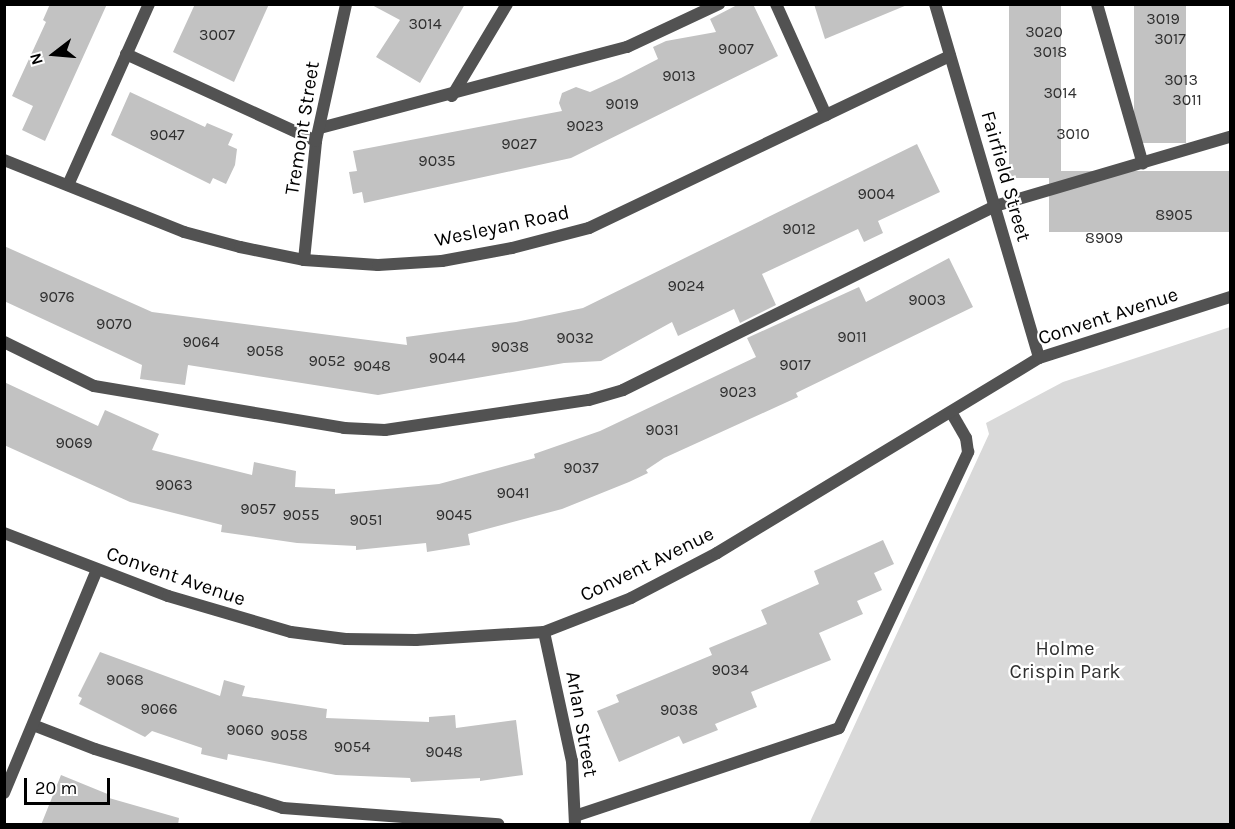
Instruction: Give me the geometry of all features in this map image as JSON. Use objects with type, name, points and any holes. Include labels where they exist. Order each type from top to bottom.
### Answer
[{"type":"street","points":[[68,185],[148,4]]},
{"type":"street","name":"Tremont Street","points":[[304,260],[316,141],[346,4]]},
{"type":"street","points":[[452,96],[507,4]]},
{"type":"street","points":[[320,128],[452,96],[627,47],[719,4]]},
{"type":"street","points":[[776,4],[826,115]]},
{"type":"street","name":"Fairfield Street","points":[[935,4],[1039,358]]},
{"type":"street","points":[[1097,4],[1143,164]]},
{"type":"street","points":[[126,54],[316,141]]},
{"type":"street","name":"Wesleyan Road","points":[[4,160],[184,232],[304,260],[378,265],[442,261],[512,248],[589,228],[950,56]]},
{"type":"street","points":[[4,342],[94,386],[344,428],[385,430],[589,400],[623,390],[995,206],[1230,137]]},
{"type":"street","name":"Convent Avenue","points":[[4,532],[97,570],[236,618],[291,632],[346,639],[416,640],[544,632],[631,598],[717,553],[1039,358],[1230,297]]},
{"type":"street","points":[[575,820],[839,728],[968,452],[966,438],[951,412]]},
{"type":"street","points":[[4,793],[97,570]]},
{"type":"street","name":"Arlan Street","points":[[544,632],[572,761],[575,820]]},
{"type":"street","points":[[33,725],[95,749],[283,808],[498,825]]},
{"type":"green space","name":"Holme Crispin Park","points":[[1230,327],[1230,824],[809,824],[989,434],[986,423],[1063,382]]},
{"type":"building","points":[[50,4],[107,4],[45,141],[22,130],[33,106],[12,96],[46,22],[43,20]]},
{"type":"building","points":[[195,4],[269,4],[234,82],[173,52]]},
{"type":"building","points":[[370,4],[465,4],[420,83],[376,57],[400,20]]},
{"type":"building","points":[[739,4],[753,4],[778,56],[571,158],[364,203],[362,192],[353,194],[349,172],[357,171],[353,151],[562,111],[559,103],[562,93],[576,87],[590,92],[621,78],[658,59],[653,47],[666,41],[716,32],[710,19]]},
{"type":"building","points":[[814,4],[907,4],[907,5],[825,39]]},
{"type":"building","points":[[1009,4],[1061,4],[1061,178],[1009,178]]},
{"type":"building","points":[[1134,4],[1186,4],[1186,143],[1134,143]]},
{"type":"building","points":[[130,92],[205,127],[207,123],[233,134],[228,145],[237,149],[235,165],[226,184],[213,178],[210,184],[111,135]]},
{"type":"building","points":[[917,144],[940,192],[878,221],[883,233],[864,242],[858,229],[762,274],[776,305],[740,323],[734,309],[678,336],[672,322],[601,361],[564,363],[378,395],[188,365],[185,385],[140,379],[142,365],[4,301],[4,246],[152,312],[407,345],[406,337],[516,322],[583,308]]},
{"type":"building","points":[[1049,171],[1230,171],[1230,232],[1049,232]]},
{"type":"building","points":[[949,258],[973,307],[796,393],[798,397],[664,458],[646,470],[648,473],[629,482],[562,509],[468,534],[470,545],[427,552],[426,543],[356,550],[356,546],[297,543],[221,532],[222,525],[130,502],[4,445],[4,382],[98,426],[105,410],[159,434],[152,450],[252,475],[254,462],[296,471],[295,487],[335,489],[335,494],[439,484],[535,458],[534,454],[600,431],[756,357],[747,338],[859,287],[866,302]]},
{"type":"building","points":[[883,540],[894,564],[874,573],[882,590],[857,601],[863,614],[819,633],[831,660],[751,692],[757,707],[715,724],[718,730],[683,744],[679,736],[619,762],[597,711],[619,702],[616,695],[712,655],[709,648],[767,624],[761,610],[819,584],[814,571]]},
{"type":"building","points":[[100,652],[220,696],[224,680],[245,686],[242,696],[327,709],[326,718],[429,722],[429,717],[455,715],[456,728],[516,720],[523,775],[480,781],[480,778],[411,782],[410,778],[336,775],[228,754],[227,760],[201,754],[202,748],[152,731],[145,737],[79,704],[82,698],[78,696]]},
{"type":"building","points":[[61,775],[110,795],[109,798],[179,818],[178,825],[41,825]]}]
